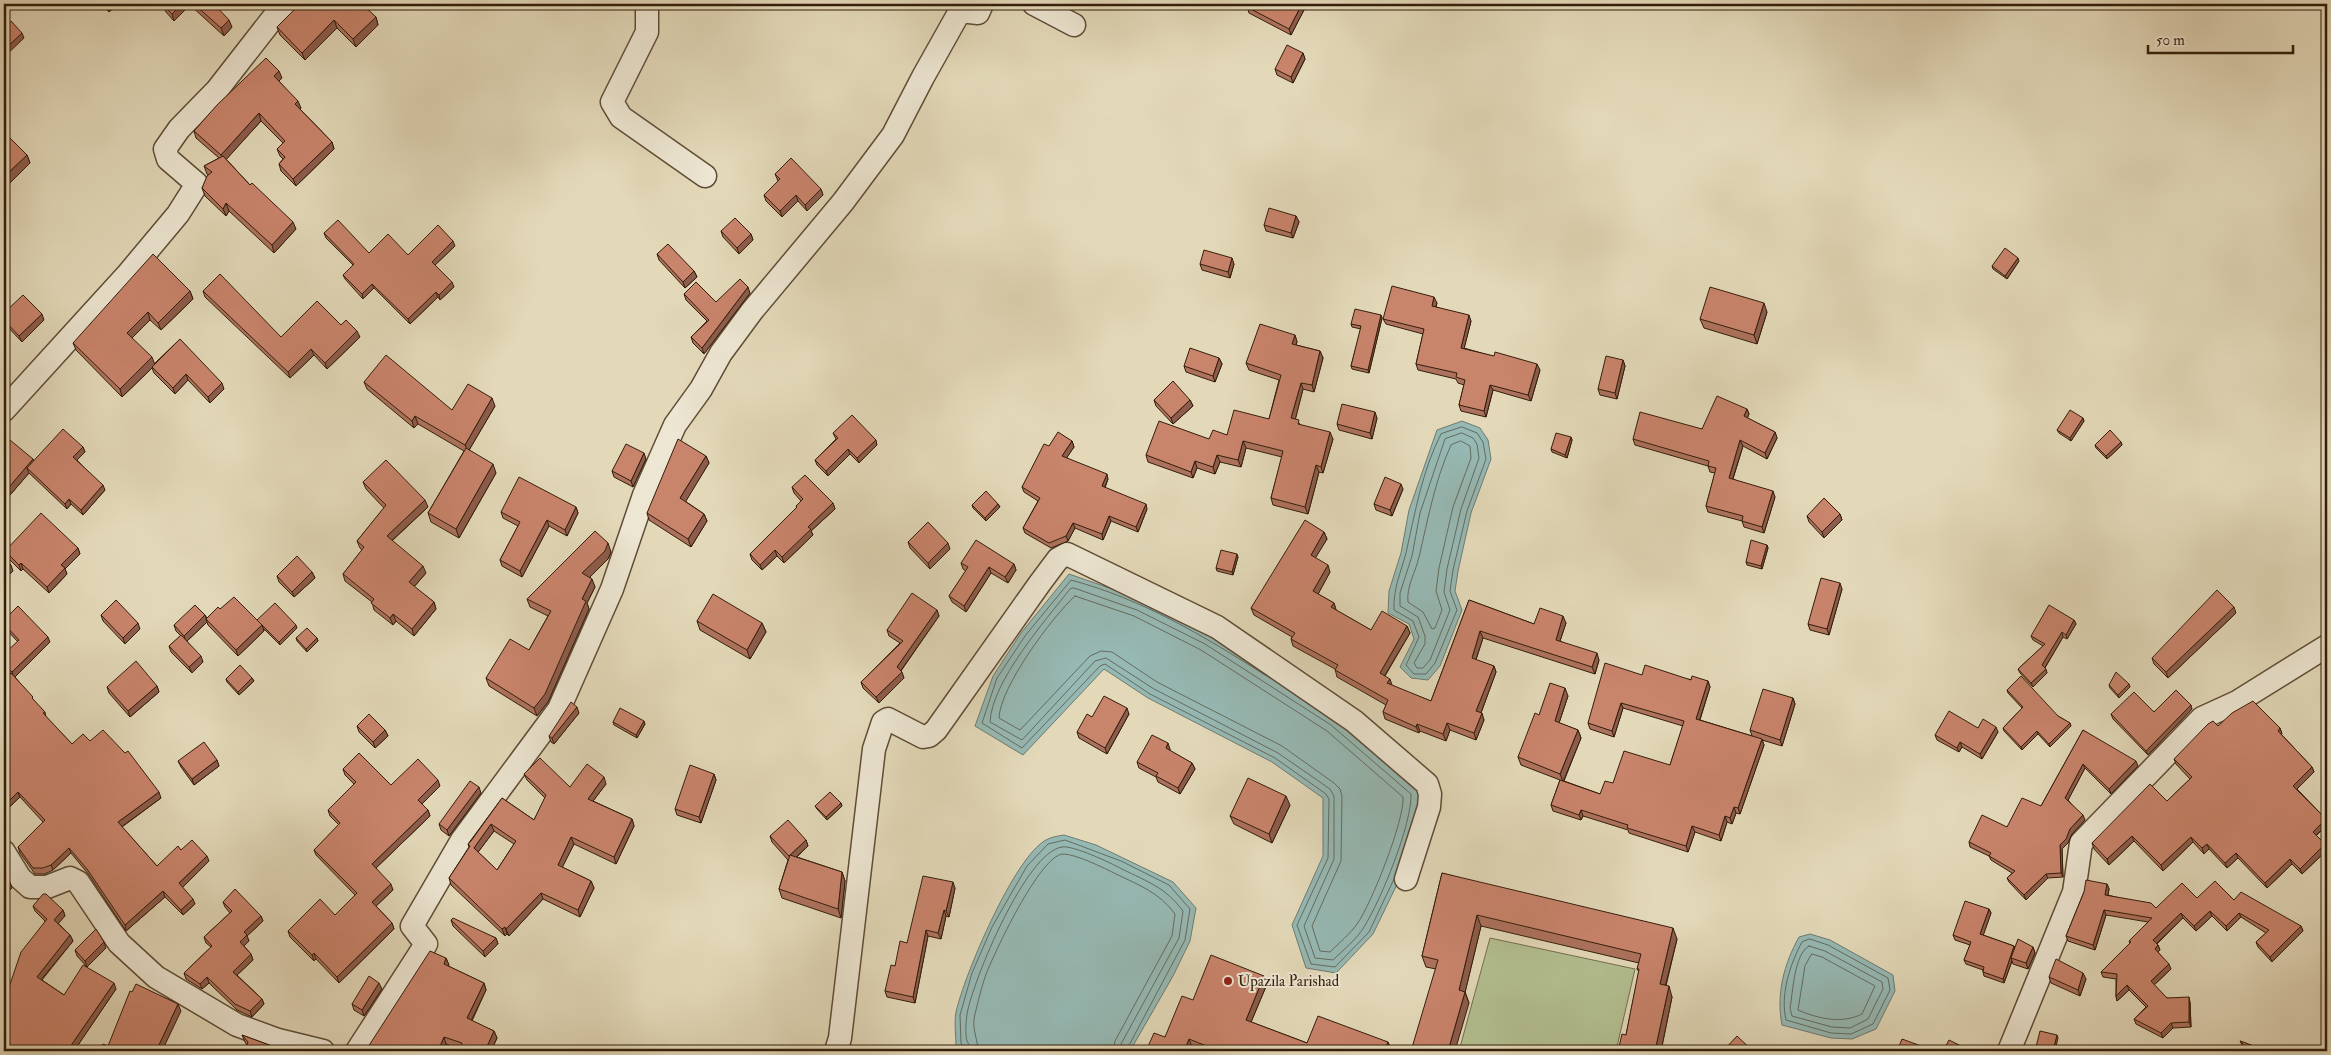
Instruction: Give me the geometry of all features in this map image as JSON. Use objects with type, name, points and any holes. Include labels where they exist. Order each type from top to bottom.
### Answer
[{"type":"street","points":[[4,410],[128,276],[178,214],[197,184],[168,158],[166,149],[179,129],[217,90],[284,4]]},
{"type":"street","points":[[647,4],[647,32],[612,102],[621,117],[705,176]]},
{"type":"street","points":[[357,1051],[426,944],[412,926],[462,840],[558,709],[612,589],[644,494],[675,425],[701,390],[721,353],[752,311],[843,202],[893,136],[960,11],[978,13],[982,4]]},
{"type":"street","points":[[1034,4],[1074,25]]},
{"type":"street","points":[[836,1051],[840,1038],[874,749],[883,722],[888,719],[923,737],[936,730],[1040,583],[1058,560],[1067,554],[1217,627],[1354,720],[1427,784],[1430,794],[1429,806],[1406,879]]},
{"type":"street","points":[[2009,1051],[2074,892],[2081,844],[2202,718],[2237,702],[2327,646]]},
{"type":"street","points":[[4,852],[20,878],[30,887],[47,887],[70,878],[78,882],[119,943],[156,977],[237,1025],[278,1040],[323,1051]]},
{"type":"green space","points":[[1490,938],[1635,969],[1616,1051],[1459,1051]]},
{"type":"water","points":[[1462,421],[1480,428],[1488,440],[1491,459],[1471,513],[1458,571],[1455,591],[1462,610],[1440,666],[1428,680],[1411,678],[1400,667],[1414,639],[1409,624],[1388,613],[1389,591],[1401,553],[1409,510],[1437,430]]},
{"type":"water","points":[[1069,574],[1141,599],[1210,634],[1338,716],[1423,789],[1403,872],[1373,934],[1336,973],[1306,968],[1292,925],[1323,856],[1323,798],[1272,762],[1148,698],[1104,669],[1023,755],[975,726],[993,676],[1021,633]]},
{"type":"water","points":[[1064,835],[1096,845],[1173,882],[1196,908],[1190,941],[1173,976],[1130,1051],[962,1051],[956,1047],[956,1012],[969,972],[992,919],[1006,892],[1033,851],[1046,840]]},
{"type":"water","points":[[1810,934],[1830,940],[1893,975],[1895,991],[1876,1029],[1852,1039],[1831,1038],[1782,1025],[1780,1002],[1785,969],[1799,937]]},
{"type":"building","points":[[164,4],[182,4],[172,14]]},
{"type":"building","points":[[194,4],[214,4],[229,20],[221,28]]},
{"type":"building","points":[[300,4],[362,4],[376,17],[353,39],[334,20],[302,53],[277,27]]},
{"type":"building","points":[[1249,4],[1302,4],[1289,29],[1247,7]]},
{"type":"building","points":[[11,21],[22,33],[4,50],[4,28]]},
{"type":"building","points":[[1287,45],[1303,53],[1291,77],[1275,69]]},
{"type":"building","points":[[266,58],[279,71],[274,76],[298,101],[295,104],[332,142],[293,179],[279,164],[285,157],[277,149],[285,141],[259,113],[221,155],[194,131],[217,105]]},
{"type":"building","points":[[4,132],[27,155],[5,176],[4,175]]},
{"type":"building","points":[[223,156],[250,185],[252,183],[293,222],[272,245],[226,203],[223,209],[202,188],[207,176],[212,172],[204,166]]},
{"type":"building","points":[[791,158],[821,189],[805,205],[796,195],[780,211],[764,195],[780,179],[775,174]]},
{"type":"building","points":[[1269,208],[1296,216],[1291,233],[1264,225]]},
{"type":"building","points":[[735,218],[751,234],[737,248],[721,231]]},
{"type":"building","points":[[338,220],[369,253],[388,234],[408,255],[438,225],[453,241],[432,262],[452,282],[439,295],[436,292],[408,319],[372,284],[362,294],[343,275],[354,264],[324,233]]},
{"type":"building","points":[[668,244],[694,271],[683,282],[657,254]]},
{"type":"building","points":[[2005,248],[2018,258],[2005,276],[1992,266]]},
{"type":"building","points":[[1204,250],[1232,258],[1228,272],[1200,264]]},
{"type":"building","points":[[153,254],[190,291],[158,323],[148,312],[127,333],[152,357],[120,389],[73,343]]},
{"type":"building","points":[[220,274],[281,337],[317,301],[341,325],[346,320],[357,331],[325,363],[311,349],[288,372],[203,291]]},
{"type":"building","points":[[740,279],[748,287],[702,348],[691,337],[709,320],[684,294],[696,282],[716,302]]},
{"type":"building","points":[[1392,286],[1434,297],[1432,306],[1469,315],[1461,348],[1494,356],[1495,352],[1537,364],[1528,395],[1490,385],[1484,411],[1459,405],[1465,380],[1456,377],[1457,373],[1416,364],[1424,329],[1383,319]]},
{"type":"building","points":[[1710,287],[1764,303],[1754,335],[1700,319]]},
{"type":"building","points":[[23,295],[42,314],[19,336],[4,320],[4,313]]},
{"type":"building","points":[[1355,309],[1381,315],[1368,370],[1351,366],[1361,326],[1351,324]]},
{"type":"building","points":[[1260,324],[1295,335],[1292,344],[1320,351],[1312,385],[1301,383],[1291,418],[1299,420],[1298,424],[1330,432],[1321,467],[1316,465],[1305,507],[1271,498],[1283,451],[1243,441],[1238,460],[1217,455],[1213,467],[1195,461],[1191,472],[1146,455],[1159,421],[1209,439],[1213,430],[1227,435],[1234,410],[1269,419],[1281,375],[1246,363]]},
{"type":"building","points":[[180,339],[222,383],[208,397],[186,374],[173,388],[152,367]]},
{"type":"building","points":[[1190,348],[1219,358],[1213,376],[1184,366]]},
{"type":"building","points":[[386,355],[452,410],[468,384],[492,398],[465,445],[415,416],[412,421],[364,382]]},
{"type":"building","points":[[1606,356],[1623,360],[1615,393],[1598,389]]},
{"type":"building","points":[[1173,381],[1190,400],[1171,418],[1154,400]]},
{"type":"building","points":[[1717,396],[1747,409],[1744,416],[1775,432],[1765,453],[1740,440],[1729,478],[1773,491],[1762,527],[1742,521],[1743,516],[1706,506],[1716,468],[1708,466],[1709,461],[1633,439],[1640,412],[1702,429]]},
{"type":"building","points":[[1342,404],[1375,412],[1370,433],[1337,424]]},
{"type":"building","points":[[2070,410],[2083,418],[2070,438],[2057,430]]},
{"type":"building","points":[[852,415],[876,440],[857,458],[848,449],[826,471],[815,460],[838,438],[833,433]]},
{"type":"building","points":[[63,429],[83,447],[73,457],[103,485],[81,510],[69,499],[65,504],[27,468]]},
{"type":"building","points":[[2110,430],[2121,442],[2106,456],[2095,445]]},
{"type":"building","points":[[1058,432],[1072,441],[1062,456],[1107,474],[1102,486],[1146,504],[1136,527],[1109,516],[1102,534],[1073,523],[1066,536],[1049,543],[1023,528],[1040,498],[1022,487],[1044,444],[1049,446]]},
{"type":"building","points":[[1556,433],[1571,437],[1565,455],[1551,449]]},
{"type":"building","points":[[4,435],[33,459],[4,493]]},
{"type":"building","points":[[678,439],[706,456],[680,498],[704,514],[688,539],[647,513]]},
{"type":"building","points":[[626,444],[644,453],[631,481],[612,471]]},
{"type":"building","points":[[466,448],[493,464],[456,529],[428,513]]},
{"type":"building","points":[[386,460],[425,500],[387,536],[423,566],[409,582],[434,602],[412,629],[393,614],[390,618],[371,603],[374,599],[343,574],[364,547],[357,541],[386,505],[363,482]]},
{"type":"building","points":[[805,475],[833,503],[808,527],[811,529],[782,557],[775,550],[760,565],[750,554],[803,499],[792,487]]},
{"type":"building","points":[[519,477],[576,507],[565,530],[547,520],[520,571],[500,560],[520,522],[501,512]]},
{"type":"building","points":[[1385,477],[1401,484],[1390,510],[1374,504]]},
{"type":"building","points":[[986,491],[998,504],[985,518],[972,505]]},
{"type":"building","points":[[1824,498],[1840,514],[1822,532],[1807,516]]},
{"type":"building","points":[[41,513],[78,548],[61,565],[65,568],[47,587],[21,563],[19,565],[5,551]]},
{"type":"building","points":[[1305,520],[1324,532],[1311,555],[1328,565],[1313,591],[1334,603],[1331,607],[1371,630],[1382,611],[1407,626],[1380,673],[1390,679],[1387,683],[1431,701],[1469,600],[1534,624],[1540,608],[1563,616],[1556,640],[1597,653],[1592,667],[1480,631],[1472,658],[1494,666],[1476,711],[1482,713],[1474,733],[1447,723],[1443,734],[1417,724],[1416,727],[1383,712],[1388,700],[1335,670],[1338,665],[1291,639],[1295,633],[1251,608]]},
{"type":"building","points":[[928,522],[948,543],[928,563],[908,542]]},
{"type":"building","points":[[595,531],[608,543],[605,551],[582,573],[592,579],[582,599],[586,601],[545,694],[534,708],[486,678],[510,639],[529,650],[551,611],[527,599]]},
{"type":"building","points":[[976,540],[1014,564],[1005,577],[989,567],[964,606],[949,596],[968,567],[961,563]]},
{"type":"building","points":[[1751,540],[1767,545],[1761,566],[1746,562]]},
{"type":"building","points":[[1221,550],[1237,554],[1232,572],[1216,568]]},
{"type":"building","points":[[297,556],[312,572],[292,592],[277,576]]},
{"type":"building","points":[[4,557],[11,565],[4,572]]},
{"type":"building","points":[[1821,578],[1840,583],[1827,629],[1808,624]]},
{"type":"building","points":[[2217,590],[2234,607],[2166,672],[2152,658]]},
{"type":"building","points":[[912,593],[937,610],[897,667],[902,672],[876,697],[861,682],[903,641],[887,630]]},
{"type":"building","points":[[713,594],[762,623],[747,650],[697,621]]},
{"type":"building","points":[[234,597],[262,625],[236,650],[206,619],[218,607],[220,609]]},
{"type":"building","points":[[116,600],[138,623],[123,638],[101,615]]},
{"type":"building","points":[[275,603],[296,625],[279,642],[257,620]]},
{"type":"building","points":[[195,605],[205,615],[184,636],[174,625]]},
{"type":"building","points":[[2049,605],[2074,620],[2066,635],[2062,632],[2042,665],[2046,669],[2031,683],[2018,669],[2045,644],[2031,636]]},
{"type":"building","points":[[18,606],[48,637],[12,672],[4,664],[4,654],[19,640],[4,624],[4,620]]},
{"type":"building","points":[[307,628],[317,638],[306,649],[296,638]]},
{"type":"building","points":[[181,635],[201,656],[189,667],[169,646]]},
{"type":"building","points":[[136,661],[157,686],[128,711],[107,687]]},
{"type":"building","points":[[1605,663],[1642,675],[1645,665],[1691,680],[1692,676],[1708,681],[1696,719],[1762,739],[1738,808],[1734,807],[1730,818],[1725,816],[1719,835],[1692,826],[1686,846],[1627,828],[1628,825],[1581,810],[1579,815],[1551,805],[1560,780],[1600,794],[1605,781],[1613,783],[1624,751],[1670,765],[1684,721],[1621,703],[1612,731],[1588,723]]},
{"type":"building","points":[[240,665],[252,678],[238,692],[226,679]]},
{"type":"building","points":[[2116,672],[2129,684],[2118,695],[2109,685]]},
{"type":"building","points":[[11,673],[45,712],[43,713],[72,744],[83,734],[90,741],[103,730],[125,753],[128,751],[159,792],[118,822],[157,866],[178,846],[181,850],[192,840],[207,856],[179,883],[193,899],[181,910],[163,891],[125,925],[87,869],[69,848],[51,865],[43,868],[33,868],[18,847],[45,820],[18,792],[4,806],[4,680]]},
{"type":"building","points":[[2021,676],[2058,716],[2070,723],[2049,744],[2037,731],[2021,747],[2003,728],[2023,707],[2007,690]]},
{"type":"building","points":[[1550,683],[1565,688],[1555,721],[1578,730],[1560,774],[1518,757],[1535,713],[1539,715]]},
{"type":"building","points":[[1763,689],[1793,698],[1780,740],[1750,730]]},
{"type":"building","points":[[2176,690],[2191,705],[2146,751],[2111,714],[2134,692],[2154,712]]},
{"type":"building","points":[[1104,696],[1127,708],[1105,748],[1077,732],[1087,714],[1092,717]]},
{"type":"building","points":[[2253,701],[2280,728],[2278,731],[2312,767],[2293,786],[2326,819],[2313,832],[2325,844],[2300,869],[2290,859],[2265,883],[2236,853],[2225,863],[2207,844],[2202,848],[2191,837],[2161,865],[2132,836],[2107,859],[2092,843],[2150,784],[2167,801],[2192,777],[2174,759],[2208,724],[2213,721],[2218,726],[2232,713]]},
{"type":"building","points":[[571,702],[577,707],[552,738],[549,736]]},
{"type":"building","points":[[620,708],[644,721],[636,735],[613,722]]},
{"type":"building","points":[[1949,711],[1978,728],[1983,719],[1996,727],[1980,754],[1960,742],[1957,748],[1935,735]]},
{"type":"building","points":[[369,714],[385,730],[373,742],[357,726]]},
{"type":"building","points":[[2083,730],[2136,761],[2109,789],[2083,764],[2065,798],[2083,815],[2070,829],[2066,839],[2060,845],[2061,873],[2046,874],[2024,895],[2007,878],[2015,871],[1989,856],[1991,853],[1969,842],[1982,815],[2007,827],[2022,798],[2041,806]]},
{"type":"building","points":[[1152,735],[1168,743],[1166,748],[1192,763],[1178,788],[1156,776],[1158,773],[1137,762]]},
{"type":"building","points":[[204,742],[217,760],[192,779],[178,761]]},
{"type":"building","points":[[359,753],[391,785],[418,759],[438,780],[418,800],[428,810],[372,864],[391,884],[372,902],[392,923],[337,977],[314,953],[312,955],[288,931],[320,899],[335,915],[357,893],[314,850],[340,823],[328,810],[356,782],[343,769]]},
{"type":"building","points":[[540,758],[570,787],[587,764],[604,777],[588,799],[632,819],[614,857],[571,837],[558,865],[591,881],[578,910],[541,893],[506,929],[505,927],[502,929],[449,878],[470,846],[468,844],[502,798],[534,820],[546,795],[524,774]],"holes":[[[491,824],[516,841],[497,870],[474,848]]]},
{"type":"building","points":[[690,765],[714,774],[699,817],[675,809]]},
{"type":"building","points":[[1248,778],[1286,796],[1269,834],[1230,816]]},
{"type":"building","points":[[470,781],[479,787],[447,830],[439,824]]},
{"type":"building","points":[[830,792],[841,803],[826,817],[815,806]]},
{"type":"building","points":[[788,820],[806,840],[789,856],[770,836]]},
{"type":"building","points":[[790,855],[842,872],[838,909],[779,889]]},
{"type":"building","points":[[4,873],[10,882],[4,888]]},
{"type":"building","points":[[1442,873],[1673,928],[1660,984],[1669,986],[1655,1051],[1618,1051],[1622,1034],[1626,1035],[1641,954],[1477,915],[1459,990],[1465,992],[1448,1051],[1411,1051],[1438,960],[1422,956]]},
{"type":"building","points":[[923,876],[953,882],[938,933],[926,930],[913,997],[885,991],[891,965],[895,966],[900,941],[907,943]]},
{"type":"building","points":[[2086,880],[2107,884],[2105,895],[2151,903],[2156,908],[2182,883],[2197,898],[2215,881],[2234,900],[2241,892],[2301,926],[2270,957],[2256,942],[2269,930],[2239,913],[2226,926],[2210,911],[2194,926],[2181,913],[2153,940],[2158,945],[2155,949],[2169,964],[2151,981],[2167,998],[2189,997],[2189,1022],[2171,1023],[2161,1033],[2134,1019],[2148,1006],[2127,985],[2116,996],[2117,974],[2101,972],[2152,918],[2104,910],[2093,945],[2066,936],[2084,892]]},
{"type":"building","points":[[235,889],[261,916],[244,932],[247,935],[240,942],[251,954],[233,972],[262,999],[250,1011],[235,1004],[207,977],[200,984],[184,973],[212,946],[204,937],[232,911],[223,902]]},
{"type":"building","points":[[43,894],[46,894],[63,910],[54,920],[70,935],[37,977],[64,995],[83,965],[114,983],[69,1051],[4,1051],[4,1002],[21,952],[47,919],[33,906]]},
{"type":"building","points":[[1965,901],[1989,909],[1980,934],[2014,946],[2003,979],[1983,972],[1984,967],[1964,960],[1971,942],[1953,935]]},
{"type":"building","points":[[453,918],[496,938],[483,951],[451,920]]},
{"type":"building","points":[[96,929],[104,942],[85,961],[75,950]]},
{"type":"building","points":[[2018,939],[2033,947],[2026,963],[2011,958]]},
{"type":"building","points":[[430,951],[446,958],[444,964],[484,983],[467,1018],[494,1031],[485,1051],[460,1051],[462,1043],[444,1037],[438,1051],[378,1051],[368,1047]]},
{"type":"building","points":[[1211,955],[1264,976],[1246,1020],[1307,1043],[1318,1016],[1388,1042],[1384,1051],[1219,1051],[1189,1039],[1184,1051],[1146,1051],[1154,1033],[1165,1037],[1182,996],[1193,1000]]},
{"type":"building","points":[[2056,959],[2083,973],[2078,990],[2049,977]]},
{"type":"building","points":[[369,976],[379,983],[362,1010],[352,1004]]},
{"type":"building","points":[[136,984],[178,1004],[158,1047],[161,1048],[160,1051],[100,1051],[103,1044],[108,1046],[130,991],[132,992]]},
{"type":"building","points":[[2040,1031],[2057,1035],[2053,1051],[2035,1051]]},
{"type":"building","points":[[242,1035],[272,1046],[295,1051],[245,1051],[248,1042]]},
{"type":"building","points":[[1737,1036],[1753,1051],[1723,1051]]},
{"type":"building","points":[[1902,1039],[1935,1051],[1897,1051]]},
{"type":"building","points":[[1949,1040],[1971,1051],[1943,1051]]},
{"type":"building","points":[[2240,1041],[2267,1051],[2250,1051]]},
{"type":"building","points":[[2202,1045],[2219,1051],[2200,1051]]},
{"type":"building","points":[[2112,1047],[2148,1049],[2148,1051],[2112,1051]]},
{"type":"building","points":[[2021,1048],[2032,1051],[2019,1051]]},
{"type":"place","name":"Upazila Parishad","points":[[1228,981]]}]
